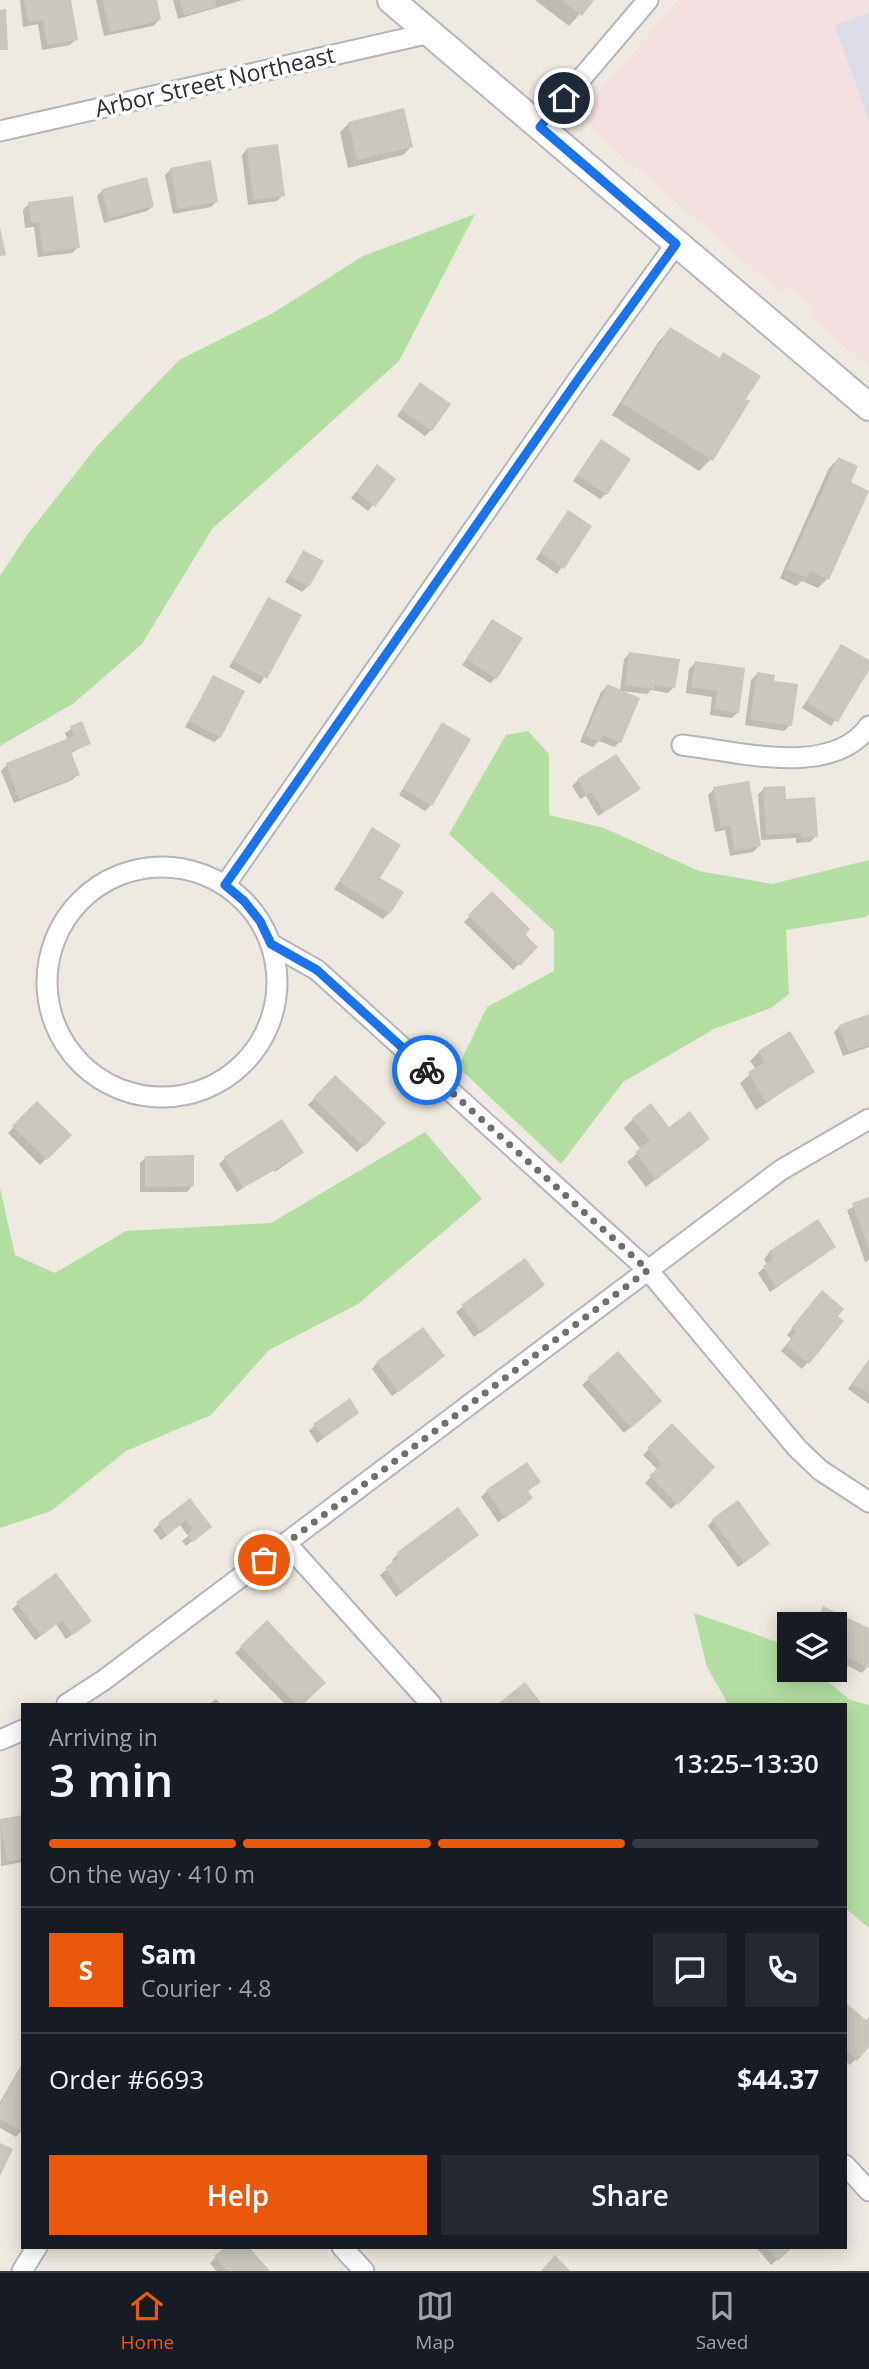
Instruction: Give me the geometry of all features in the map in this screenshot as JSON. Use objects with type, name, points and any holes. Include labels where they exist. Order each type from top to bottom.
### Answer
[{"type":"main road","points":[[391,0],[869,407]]},
{"type":"street","points":[[540,127],[648,0]]},
{"type":"street","name":"Arbor Street Northeast","points":[[0,131],[430,33]]},
{"type":"street","points":[[225,885],[579,378],[676,244]]},
{"type":"street","points":[[682,745],[799,758],[826,755],[850,745],[869,726]]},
{"type":"street","points":[[182,868],[225,885],[244,901],[260,921],[271,944],[276,984],[270,1024],[248,1058],[217,1084],[179,1096],[138,1096],[113,1087],[90,1073],[71,1054],[58,1030],[49,1005],[47,978],[58,933],[79,903],[96,888],[137,870],[182,868]]},
{"type":"street","points":[[271,944],[317,970],[648,1270],[797,1448],[820,1470],[869,1502]]},
{"type":"street","points":[[68,1703],[286,1543],[781,1170],[869,1119]]},
{"type":"street","points":[[286,1543],[430,1703]]},
{"type":"street","points":[[0,1740],[21,1731]]},
{"type":"street","points":[[847,2167],[869,2191]]},
{"type":"street","points":[[22,2271],[36,2249]]},
{"type":"street","points":[[344,2249],[364,2271]]},
{"type":"shaded area","points":[[678,0],[869,0],[869,367],[818,323],[811,313],[813,307],[788,288],[778,290],[604,140],[580,115]]},
{"type":"shaded area","points":[[869,13],[869,121],[835,25]]},
{"type":"green space","points":[[475,214],[399,361],[212,529],[142,644],[74,703],[0,746],[0,576],[27,535],[98,445],[179,360],[273,313],[363,256]]},
{"type":"green space","points":[[528,731],[549,754],[549,815],[604,828],[699,871],[772,884],[869,860],[869,914],[866,917],[786,930],[789,994],[771,1008],[714,1029],[623,1082],[561,1164],[458,1067],[487,1007],[554,971],[554,931],[449,834],[506,735]]},
{"type":"green space","points":[[425,1132],[482,1199],[358,1304],[269,1350],[211,1415],[126,1451],[51,1511],[0,1528],[0,1188],[15,1255],[55,1273],[126,1231],[271,1223]]},
{"type":"green space","points":[[694,1613],[777,1642],[777,1682],[828,1682],[850,1700],[869,1705],[869,1928],[847,1910],[847,1703],[727,1703],[707,1667]]},
{"type":"building","points":[[24,0],[71,0],[78,40],[47,45],[43,20],[28,22]]},
{"type":"building","points":[[103,0],[157,0],[161,20],[110,32]]},
{"type":"building","points":[[180,0],[215,0],[217,7],[184,15]]},
{"type":"building","points":[[562,0],[594,0],[582,16]]},
{"type":"building","points":[[6,9],[8,50],[0,50],[0,10]]},
{"type":"building","points":[[404,108],[413,147],[357,160],[348,122]]},
{"type":"building","points":[[278,144],[285,196],[253,200],[247,148]]},
{"type":"building","points":[[211,160],[218,202],[178,209],[170,168]]},
{"type":"building","points":[[147,177],[154,206],[109,218],[102,189]]},
{"type":"building","points":[[73,196],[80,248],[43,253],[39,222],[31,223],[28,202]]},
{"type":"building","points":[[0,227],[6,255],[0,256]]},
{"type":"building","points":[[670,327],[720,358],[723,352],[761,376],[746,399],[750,401],[713,461],[622,403]]},
{"type":"building","points":[[420,382],[451,404],[432,431],[401,410]]},
{"type":"building","points":[[601,439],[631,459],[607,495],[577,475]]},
{"type":"building","points":[[838,457],[858,466],[851,482],[869,491],[829,580],[810,571],[807,578],[787,569]]},
{"type":"building","points":[[377,464],[396,479],[375,507],[356,492]]},
{"type":"building","points":[[568,510],[592,526],[564,569],[540,552]]},
{"type":"building","points":[[303,550],[324,561],[309,587],[289,576]]},
{"type":"building","points":[[268,597],[302,615],[267,679],[233,661]]},
{"type":"building","points":[[492,619],[523,638],[497,679],[466,659]]},
{"type":"building","points":[[841,644],[869,660],[869,670],[838,722],[806,702]]},
{"type":"building","points":[[629,652],[680,659],[675,688],[655,685],[654,689],[625,685]]},
{"type":"building","points":[[695,661],[745,668],[739,713],[715,709],[717,691],[691,687]]},
{"type":"building","points":[[757,672],[775,675],[774,681],[798,684],[792,726],[750,720]]},
{"type":"building","points":[[213,675],[245,691],[221,738],[189,721]]},
{"type":"building","points":[[607,684],[640,698],[621,743],[603,735],[600,742],[585,736]]},
{"type":"building","points":[[82,721],[91,744],[71,752],[80,775],[19,799],[6,763],[74,736],[70,726]]},
{"type":"building","points":[[442,722],[471,739],[432,806],[403,789]]},
{"type":"building","points":[[616,754],[641,789],[604,812],[592,792],[586,795],[577,779]]},
{"type":"building","points":[[749,781],[761,846],[735,851],[730,826],[721,827],[713,787]]},
{"type":"building","points":[[785,786],[786,799],[815,797],[818,837],[801,838],[801,833],[766,835],[763,787]]},
{"type":"building","points":[[372,827],[401,845],[380,878],[404,892],[390,914],[339,882]]},
{"type":"building","points":[[492,891],[530,929],[525,935],[538,947],[520,966],[468,915]]},
{"type":"building","points":[[869,1014],[869,1045],[848,1052],[839,1025]]},
{"type":"building","points":[[790,1031],[815,1072],[766,1102],[748,1072],[765,1062],[758,1051]]},
{"type":"building","points":[[335,1075],[386,1123],[364,1147],[313,1098]]},
{"type":"building","points":[[37,1101],[72,1135],[47,1160],[12,1126]]},
{"type":"building","points":[[651,1103],[669,1127],[690,1111],[710,1139],[656,1180],[635,1152],[650,1141],[632,1118]]},
{"type":"building","points":[[282,1119],[304,1153],[243,1188],[224,1157]]},
{"type":"building","points":[[194,1155],[194,1186],[145,1187],[145,1156]]},
{"type":"building","points":[[869,1197],[869,1250],[852,1203]]},
{"type":"building","points":[[818,1219],[836,1247],[776,1288],[763,1266],[773,1259],[768,1252]]},
{"type":"building","points":[[525,1258],[545,1285],[481,1333],[461,1305]]},
{"type":"building","points":[[822,1290],[844,1309],[838,1316],[844,1321],[809,1364],[786,1345],[796,1332],[791,1328]]},
{"type":"building","points":[[423,1327],[445,1356],[399,1392],[376,1362]]},
{"type":"building","points":[[618,1351],[662,1401],[631,1428],[587,1378]]},
{"type":"building","points":[[869,1359],[869,1394],[852,1383]]},
{"type":"building","points":[[350,1398],[359,1413],[324,1438],[313,1424]]},
{"type":"building","points":[[672,1423],[715,1467],[678,1505],[649,1476],[662,1464],[647,1448]]},
{"type":"building","points":[[527,1462],[541,1482],[528,1491],[533,1498],[505,1518],[486,1490]]},
{"type":"building","points":[[190,1498],[212,1527],[193,1542],[187,1534],[193,1529],[186,1520],[167,1535],[158,1523]]},
{"type":"building","points":[[738,1500],[770,1544],[744,1563],[712,1519]]},
{"type":"building","points":[[458,1507],[479,1535],[402,1592],[385,1568],[399,1557],[396,1553]]},
{"type":"building","points":[[56,1573],[92,1621],[73,1635],[62,1620],[41,1636],[16,1602]]},
{"type":"building","points":[[823,1606],[836,1612],[820,1612]]},
{"type":"building","points":[[847,1617],[869,1628],[869,1668],[847,1658]]},
{"type":"building","points":[[267,1620],[326,1683],[304,1703],[295,1703],[240,1646]]},
{"type":"building","points":[[525,1682],[541,1703],[499,1703]]},
{"type":"building","points":[[21,1815],[21,1859],[7,1862],[0,1819]]},
{"type":"building","points":[[847,2004],[866,2020],[869,2016],[869,2047],[857,2061],[847,2052]]},
{"type":"building","points":[[21,2067],[21,2131],[0,2119],[0,2104]]},
{"type":"building","points":[[0,2143],[13,2149],[0,2176]]},
{"type":"building","points":[[223,2249],[251,2249],[270,2271],[227,2271],[214,2256]]},
{"type":"building","points":[[768,2249],[791,2249],[778,2261]]},
{"type":"building","points":[[555,2255],[570,2271],[541,2271]]},
{"type":"way so far","points":[[264,1560],[648,1270],[427,1070]]},
{"type":"route","points":[[427,1070],[317,970],[271,944],[260,921],[244,901],[225,885],[579,378],[676,244],[540,127],[564,98]]}]
